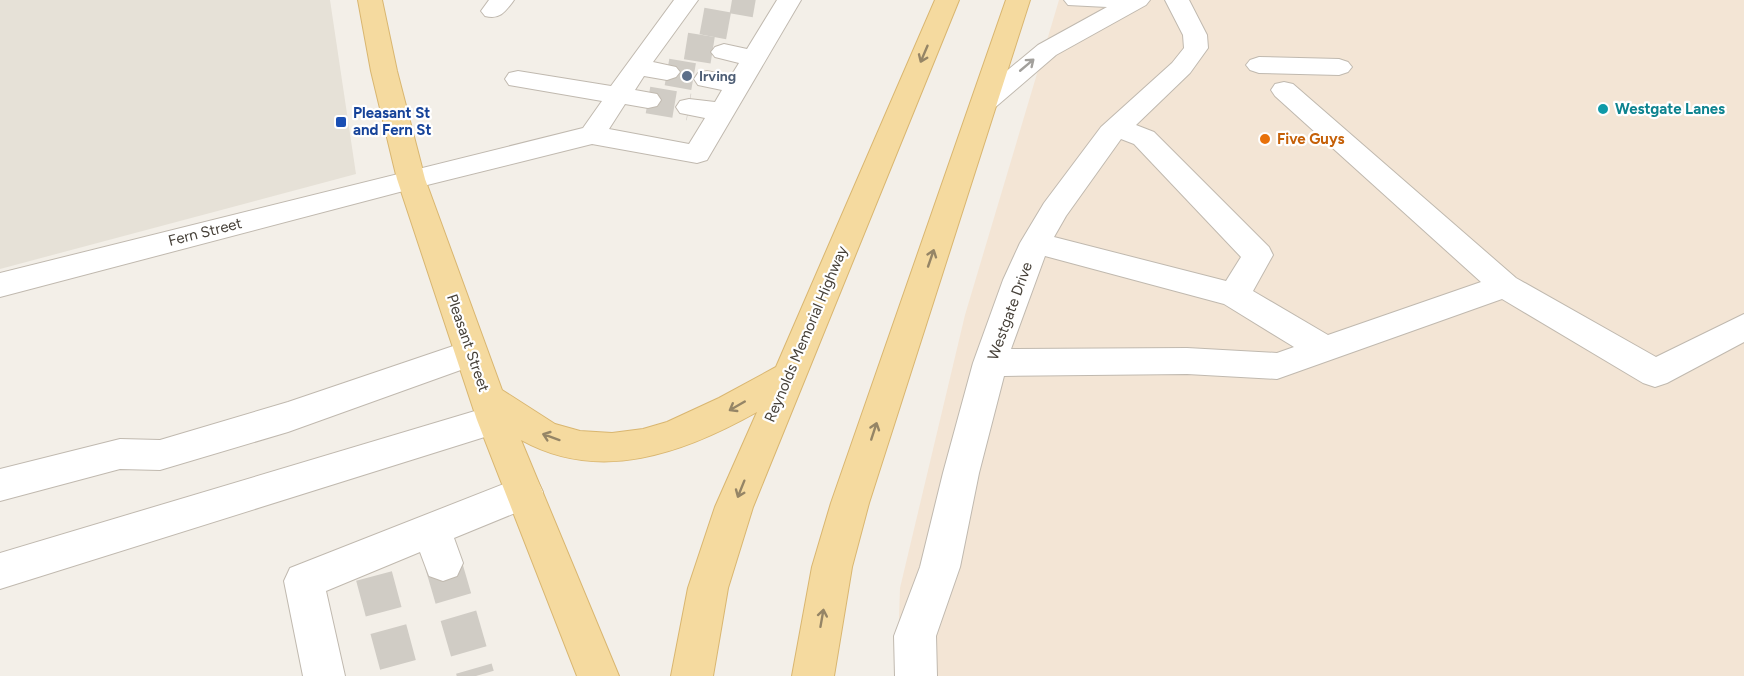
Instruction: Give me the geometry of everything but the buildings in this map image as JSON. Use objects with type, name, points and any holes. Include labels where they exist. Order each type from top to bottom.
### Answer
[{"type":"main road","name":"Pleasant Street","points":[[370,0],[384,71],[411,179],[491,409],[598,676]]},
{"type":"main road","name":"Reynolds Memorial Highway","points":[[692,676],[701,618],[716,559],[734,507],[947,0]]},
{"type":"main road","points":[[813,676],[830,577],[850,503],[1018,0]]},
{"type":"main road","points":[[491,409],[550,438],[585,446],[627,446],[679,435],[707,424],[787,377]]},
{"type":"street","points":[[1076,0],[1133,0]]},
{"type":"street","points":[[983,104],[1047,50],[1138,0]]},
{"type":"street","name":"Westgate Drive","points":[[916,676],[915,636],[940,567],[961,473],[990,363],[1019,280],[1035,243],[1054,210],[1089,161],[1117,127],[1181,68],[1196,48],[1194,35],[1178,0]]},
{"type":"street","points":[[702,21],[680,8],[592,135],[697,154],[754,58],[759,32],[779,5]]},
{"type":"street","points":[[657,40],[686,45]]},
{"type":"street","points":[[724,52],[754,58]]},
{"type":"street","points":[[1259,65],[1339,67]]},
{"type":"street","points":[[637,67],[667,72]]},
{"type":"street","points":[[518,79],[648,100]]},
{"type":"street","points":[[707,79],[738,85]]},
{"type":"street","points":[[1284,90],[1505,286],[1655,373],[1744,327]]},
{"type":"street","points":[[689,107],[722,112]]},
{"type":"street","points":[[1117,127],[1144,138],[1258,255],[1234,295]]},
{"type":"street","name":"Fern Street","points":[[0,285],[411,179],[592,135]]},
{"type":"street","points":[[1035,243],[1234,295],[1325,349]]},
{"type":"street","points":[[990,363],[1187,361],[1276,366],[1505,286]]},
{"type":"street","points":[[0,485],[120,454],[160,455],[288,417],[471,353]]},
{"type":"street","points":[[0,571],[491,409]]},
{"type":"street","points":[[324,676],[304,581],[372,565],[437,546],[524,492]]},
{"type":"shaded area","points":[[0,0],[330,0],[356,174],[0,269]]},
{"type":"shaded area","points":[[1059,0],[1744,0],[1744,676],[897,676],[900,588],[965,315]]},
{"type":"tunnel","points":[[732,0],[755,4]]},
{"type":"tunnel","points":[[702,21],[740,28]]},
{"type":"tunnel","points":[[686,46],[724,52]]},
{"type":"tunnel","points":[[667,72],[707,79]]},
{"type":"tunnel","points":[[648,100],[689,107]]},
{"type":"tunnel","points":[[443,563],[476,676]]},
{"type":"tunnel","points":[[374,576],[401,676]]},
{"type":"place","name":"Irving","points":[[687,76]]},
{"type":"place","name":"Westgate Lanes","points":[[1603,109]]},
{"type":"place","name":"Pleasant St and Fern St","points":[[341,122]]},
{"type":"place","name":"Five Guys","points":[[1265,139]]}]
